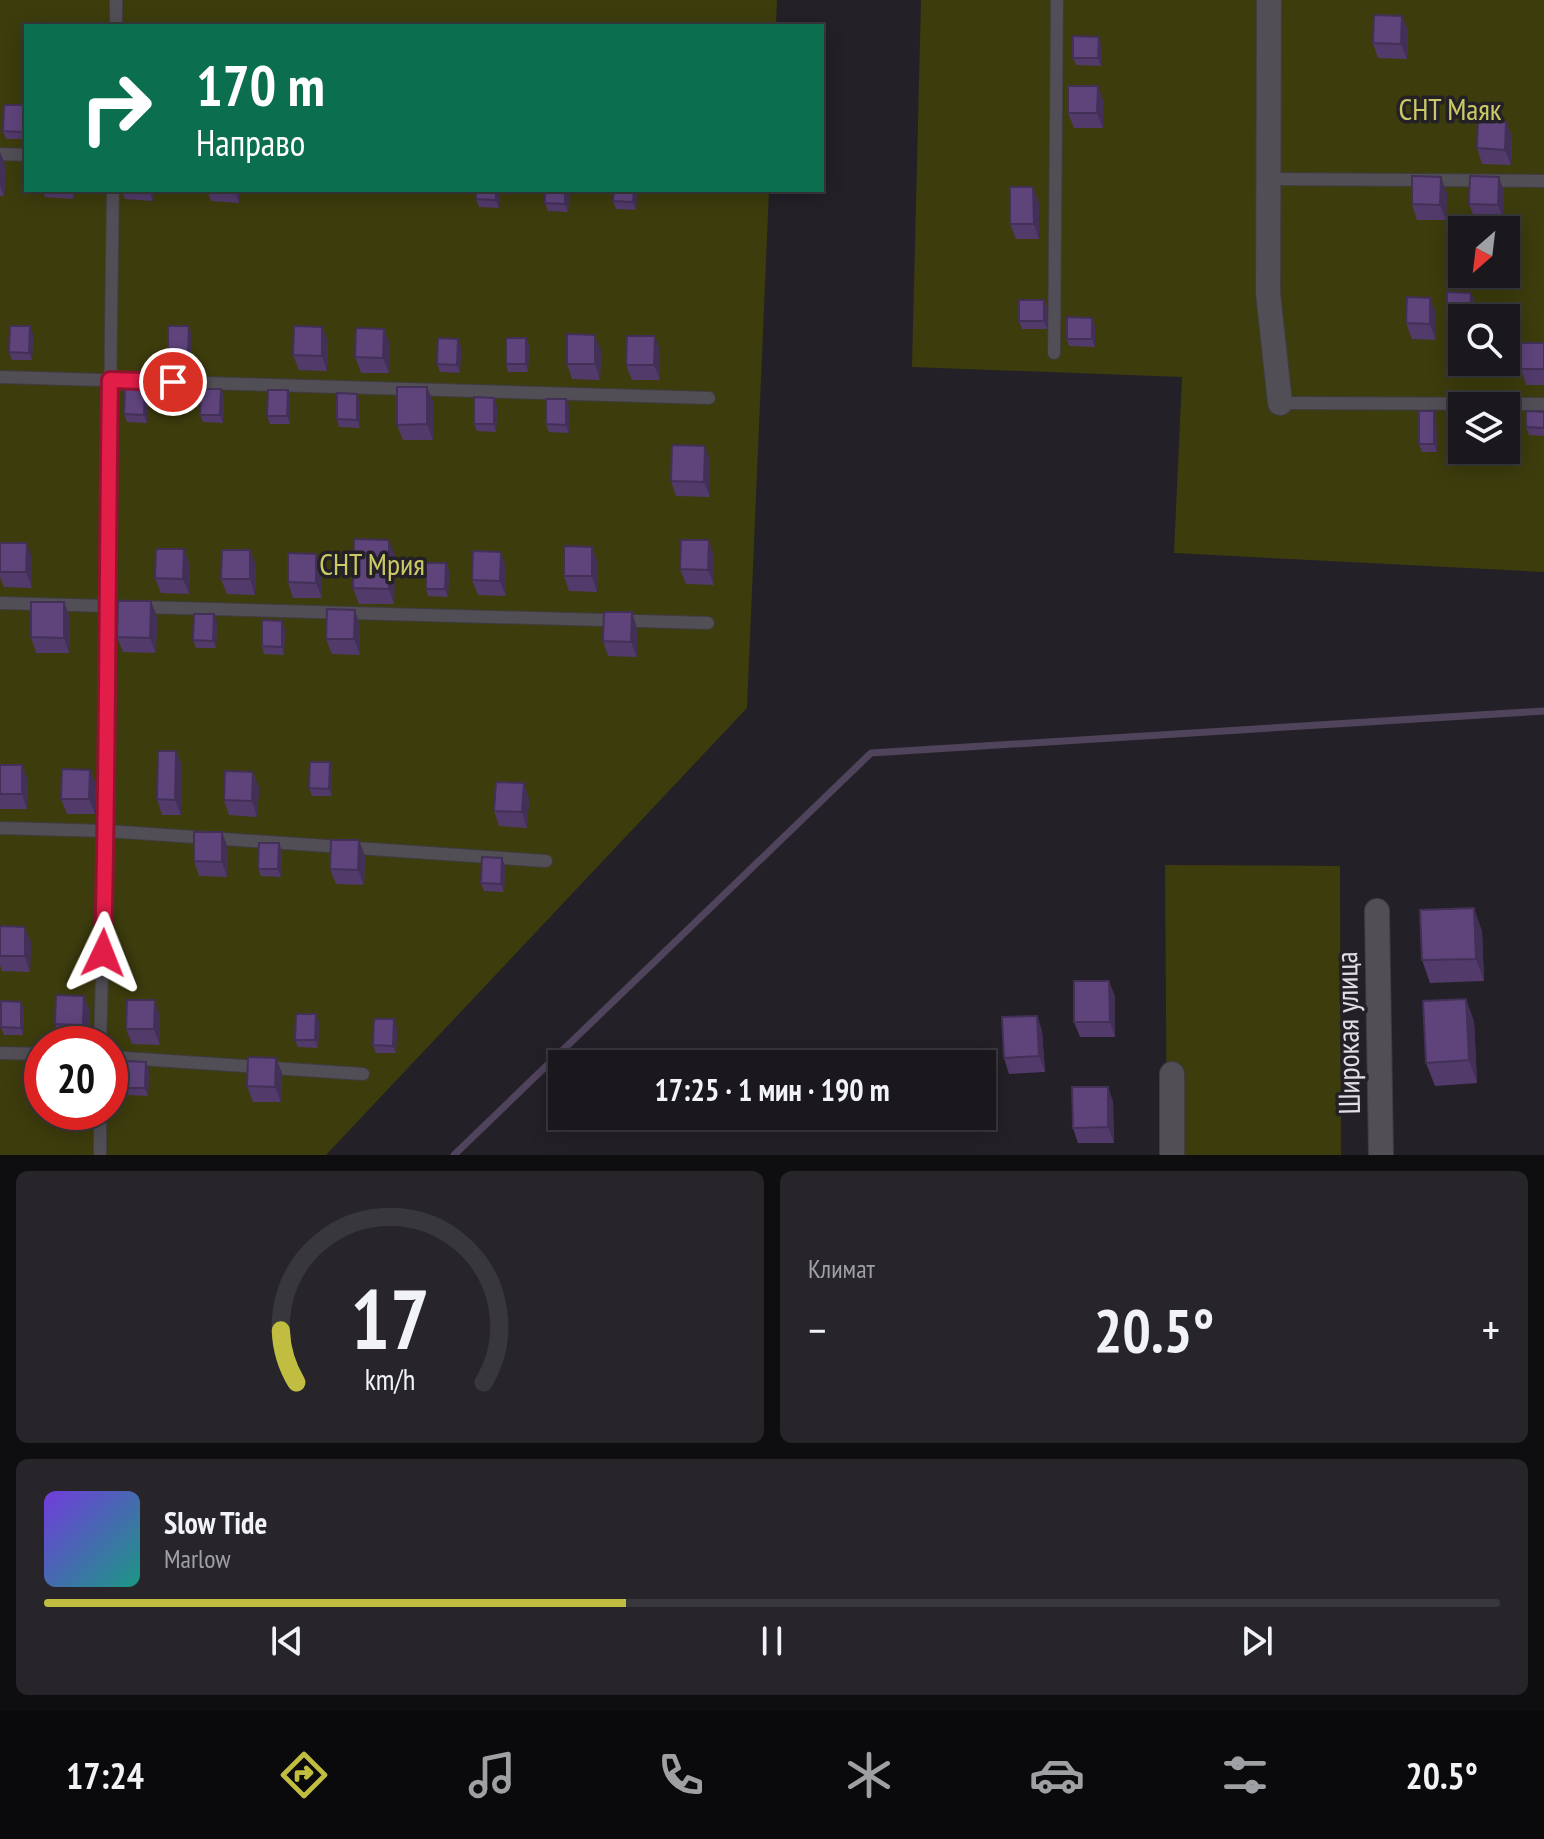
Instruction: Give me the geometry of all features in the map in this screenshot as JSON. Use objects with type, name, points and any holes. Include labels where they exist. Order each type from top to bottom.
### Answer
[{"type":"street","points":[[1269,0],[1268,293],[1280,403]]},
{"type":"street","name":"Широкая улица","points":[[1377,911],[1381,1155]]},
{"type":"street","points":[[1172,1074],[1172,1155]]},
{"type":"lane","points":[[116,0],[116,24]]},
{"type":"lane","points":[[1054,353],[1057,0]]},
{"type":"lane","points":[[0,154],[24,155]]},
{"type":"lane","points":[[1268,179],[1544,181]]},
{"type":"lane","points":[[101,1026],[107,831],[106,605],[113,192]]},
{"type":"lane","points":[[0,377],[709,398]]},
{"type":"lane","points":[[1280,403],[1544,404]]},
{"type":"lane","points":[[0,603],[708,623]]},
{"type":"lane","points":[[0,828],[107,831],[546,861]]},
{"type":"lane","points":[[0,1053],[24,1054]]},
{"type":"lane","points":[[128,1058],[363,1074]]},
{"type":"lane","points":[[100,1130],[100,1155]]},
{"type":"green space","name":"СНТ Мрия","points":[[0,0],[777,0],[776,24],[24,24],[24,192],[769,192],[747,708],[326,1155],[0,1155]]},
{"type":"green space","name":"СНТ Маяк","points":[[921,0],[1544,0],[1544,572],[1174,553],[1182,377],[912,367]]},
{"type":"green space","points":[[1165,865],[1340,866],[1341,1155],[1167,1155]]},
{"type":"building","points":[[1374,15],[1402,16],[1401,44],[1373,43]]},
{"type":"building","points":[[1073,36],[1099,37],[1098,58],[1073,58]]},
{"type":"building","points":[[1068,86],[1098,86],[1097,113],[1068,113]]},
{"type":"building","points":[[4,105],[24,105],[23,132],[3,131]]},
{"type":"building","points":[[1478,121],[1506,122],[1505,150],[1477,148]]},
{"type":"building","points":[[1412,176],[1441,177],[1440,205],[1412,204]]},
{"type":"building","points":[[1470,176],[1499,177],[1498,205],[1469,204]]},
{"type":"building","points":[[1010,187],[1033,187],[1034,224],[1010,224]]},
{"type":"building","points":[[476,192],[496,192],[496,200],[476,199]]},
{"type":"building","points":[[545,192],[565,192],[565,204],[545,203]]},
{"type":"building","points":[[614,192],[634,192],[633,202],[613,201]]},
{"type":"building","points":[[1447,292],[1471,293],[1471,304],[1448,304],[1447,319]]},
{"type":"building","points":[[1407,297],[1430,298],[1430,324],[1406,323]]},
{"type":"building","points":[[1019,300],[1044,300],[1044,321],[1019,321]]},
{"type":"building","points":[[1067,317],[1092,318],[1092,339],[1067,339]]},
{"type":"building","points":[[10,326],[30,326],[29,353],[9,352]]},
{"type":"building","points":[[168,326],[189,326],[188,352],[168,351]]},
{"type":"building","points":[[294,326],[322,327],[322,356],[293,355]]},
{"type":"building","points":[[356,328],[384,329],[383,358],[355,357]]},
{"type":"building","points":[[567,334],[595,335],[595,364],[567,364]]},
{"type":"building","points":[[627,336],[655,336],[654,365],[626,365]]},
{"type":"building","points":[[438,338],[458,339],[457,365],[437,364]]},
{"type":"building","points":[[506,338],[526,338],[526,364],[506,364]]},
{"type":"building","points":[[1520,343],[1544,343],[1544,369],[1521,369]]},
{"type":"building","points":[[397,387],[427,387],[427,424],[397,425]]},
{"type":"building","points":[[125,389],[145,389],[144,415],[124,414]]},
{"type":"building","points":[[201,389],[221,389],[220,415],[200,415]]},
{"type":"building","points":[[268,390],[288,390],[287,416],[267,416]]},
{"type":"building","points":[[337,393],[357,394],[357,420],[337,419]]},
{"type":"building","points":[[474,397],[494,398],[494,424],[474,424]]},
{"type":"building","points":[[546,399],[566,399],[566,425],[546,424]]},
{"type":"building","points":[[1419,411],[1434,411],[1434,444],[1419,444]]},
{"type":"building","points":[[1526,411],[1544,412],[1544,428],[1526,427]]},
{"type":"building","points":[[672,445],[705,446],[704,482],[671,481]]},
{"type":"building","points":[[354,539],[389,540],[389,589],[353,588]]},
{"type":"building","points":[[681,540],[709,540],[708,570],[680,569]]},
{"type":"building","points":[[0,543],[27,543],[26,572],[0,572]]},
{"type":"building","points":[[564,546],[592,547],[592,576],[564,576]]},
{"type":"building","points":[[156,549],[184,549],[183,579],[155,578]]},
{"type":"building","points":[[222,550],[250,550],[250,579],[221,579]]},
{"type":"building","points":[[473,551],[501,552],[500,581],[472,580]]},
{"type":"building","points":[[288,553],[316,554],[316,583],[288,582]]},
{"type":"building","points":[[426,563],[446,563],[445,589],[426,589]]},
{"type":"building","points":[[118,601],[151,601],[150,638],[117,637]]},
{"type":"building","points":[[31,602],[64,602],[64,638],[31,637]]},
{"type":"building","points":[[327,609],[355,610],[354,639],[326,639]]},
{"type":"building","points":[[604,612],[632,612],[631,642],[603,641]]},
{"type":"building","points":[[194,614],[214,614],[213,641],[193,640]]},
{"type":"building","points":[[262,620],[282,621],[282,647],[262,646]]},
{"type":"building","points":[[158,751],[176,751],[175,800],[157,799]]},
{"type":"building","points":[[310,762],[330,762],[329,789],[309,788]]},
{"type":"building","points":[[0,765],[22,765],[22,794],[0,794]]},
{"type":"building","points":[[62,769],[90,770],[89,799],[61,799]]},
{"type":"building","points":[[225,771],[253,772],[252,801],[224,800]]},
{"type":"building","points":[[496,782],[524,783],[522,812],[494,811]]},
{"type":"building","points":[[194,832],[222,832],[222,862],[194,861]]},
{"type":"building","points":[[331,840],[359,840],[358,870],[330,869]]},
{"type":"building","points":[[259,843],[279,843],[278,869],[258,869]]},
{"type":"building","points":[[482,857],[502,858],[501,884],[481,883]]},
{"type":"building","points":[[1474,908],[1476,959],[1422,960],[1420,910]]},
{"type":"building","points":[[0,926],[25,927],[25,956],[0,956]]},
{"type":"building","points":[[1074,981],[1109,981],[1110,1022],[1074,1022]]},
{"type":"building","points":[[56,995],[84,996],[83,1025],[55,1024]]},
{"type":"building","points":[[1466,999],[1469,1060],[1426,1063],[1423,1001]]},
{"type":"building","points":[[127,1000],[155,1000],[154,1029],[128,1029]]},
{"type":"building","points":[[1,1001],[21,1002],[21,1028],[1,1027]]},
{"type":"building","points":[[296,1014],[316,1014],[315,1040],[295,1040]]},
{"type":"building","points":[[1037,1016],[1039,1056],[1004,1058],[1002,1017]]},
{"type":"building","points":[[374,1019],[394,1019],[393,1046],[373,1045]]},
{"type":"building","points":[[248,1057],[276,1058],[275,1087],[247,1086]]},
{"type":"building","points":[[128,1061],[146,1062],[145,1088],[128,1088]]},
{"type":"building","points":[[1072,1087],[1108,1087],[1108,1127],[1073,1128]]},
{"type":"waterway","points":[[454,1155],[871,753],[1544,711]]},
{"type":"route","points":[[103,953],[107,831],[106,605],[110,380],[173,382]]}]
